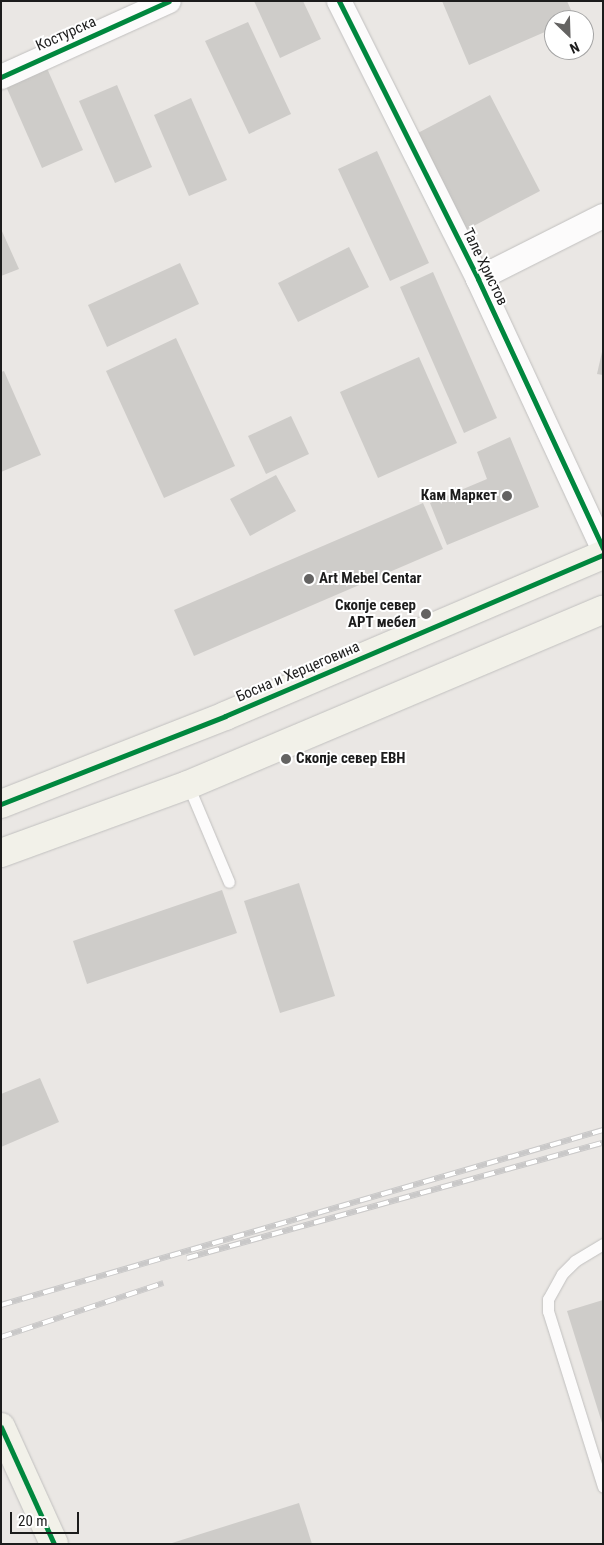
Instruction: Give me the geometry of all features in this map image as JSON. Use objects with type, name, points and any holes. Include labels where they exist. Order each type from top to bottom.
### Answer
[{"type":"street","name":"Костурска","points":[[1,77],[169,1]]},
{"type":"street","name":"Тале Христов","points":[[339,1],[478,279],[603,548]]},
{"type":"street","points":[[478,279],[603,216]]},
{"type":"street","name":"Босна и Херцеговина","points":[[1,804],[225,716],[603,555]]},
{"type":"street","points":[[1,853],[188,785],[603,610]]},
{"type":"street","points":[[1,1427],[54,1544]]},
{"type":"lane","points":[[188,785],[229,882]]},
{"type":"lane","points":[[603,1244],[575,1261],[562,1274],[548,1299],[548,1311],[603,1486]]},
{"type":"building","points":[[254,1],[303,1],[321,39],[280,58]]},
{"type":"building","points":[[442,1],[567,1],[571,10],[544,10],[544,32],[469,65]]},
{"type":"building","points":[[248,22],[291,114],[249,134],[205,41]]},
{"type":"building","points":[[46,66],[83,150],[42,168],[5,84]]},
{"type":"building","points":[[117,85],[152,167],[115,183],[79,101]]},
{"type":"building","points":[[490,95],[540,191],[466,230],[416,134]]},
{"type":"building","points":[[191,98],[227,180],[189,196],[154,115]]},
{"type":"building","points":[[377,151],[429,263],[390,281],[338,169]]},
{"type":"building","points":[[1,229],[19,269],[1,276]]},
{"type":"building","points":[[349,247],[369,287],[298,322],[278,283]]},
{"type":"building","points":[[180,263],[199,304],[107,347],[88,305]]},
{"type":"building","points":[[433,272],[497,418],[464,433],[400,287]]},
{"type":"building","points":[[176,338],[235,466],[164,498],[106,371]]},
{"type":"building","points":[[603,353],[603,375],[597,374]]},
{"type":"building","points":[[419,357],[457,443],[378,478],[340,392]]},
{"type":"building","points":[[4,371],[41,455],[1,472],[1,372]]},
{"type":"building","points":[[291,416],[309,454],[266,474],[248,436]]},
{"type":"building","points":[[510,437],[539,507],[447,545],[430,503],[487,479],[477,452]]},
{"type":"building","points":[[276,475],[296,511],[250,536],[230,499]]},
{"type":"building","name":"Art Mebel Centar","points":[[423,503],[443,549],[194,656],[174,610]]},
{"type":"building","points":[[299,883],[335,996],[280,1013],[244,901]]},
{"type":"building","points":[[222,890],[237,933],[87,984],[73,941]]},
{"type":"building","points":[[40,1078],[59,1122],[1,1147],[1,1094]]},
{"type":"building","points":[[603,1300],[603,1423],[602,1423],[567,1311]]},
{"type":"building","points":[[299,1503],[312,1544],[172,1544],[172,1543]]},
{"type":"railway","points":[[1,1305],[603,1130]]},
{"type":"railway","points":[[187,1258],[603,1143]]},
{"type":"railway","points":[[1,1337],[163,1283]]},
{"type":"cycle path","points":[[1,77],[169,1]]},
{"type":"cycle path","points":[[339,1],[478,279],[603,548]]},
{"type":"cycle path","points":[[1,804],[225,716],[603,555]]},
{"type":"cycle path","points":[[1,1427],[54,1544]]},
{"type":"place","name":"Кам Маркет","points":[[507,496]]},
{"type":"place","name":"Art Mebel Centar","points":[[309,579]]},
{"type":"place","name":"Скопје север АРТ мебел","points":[[426,614]]},
{"type":"place","name":"Скопје север ЕВН","points":[[286,759]]}]
